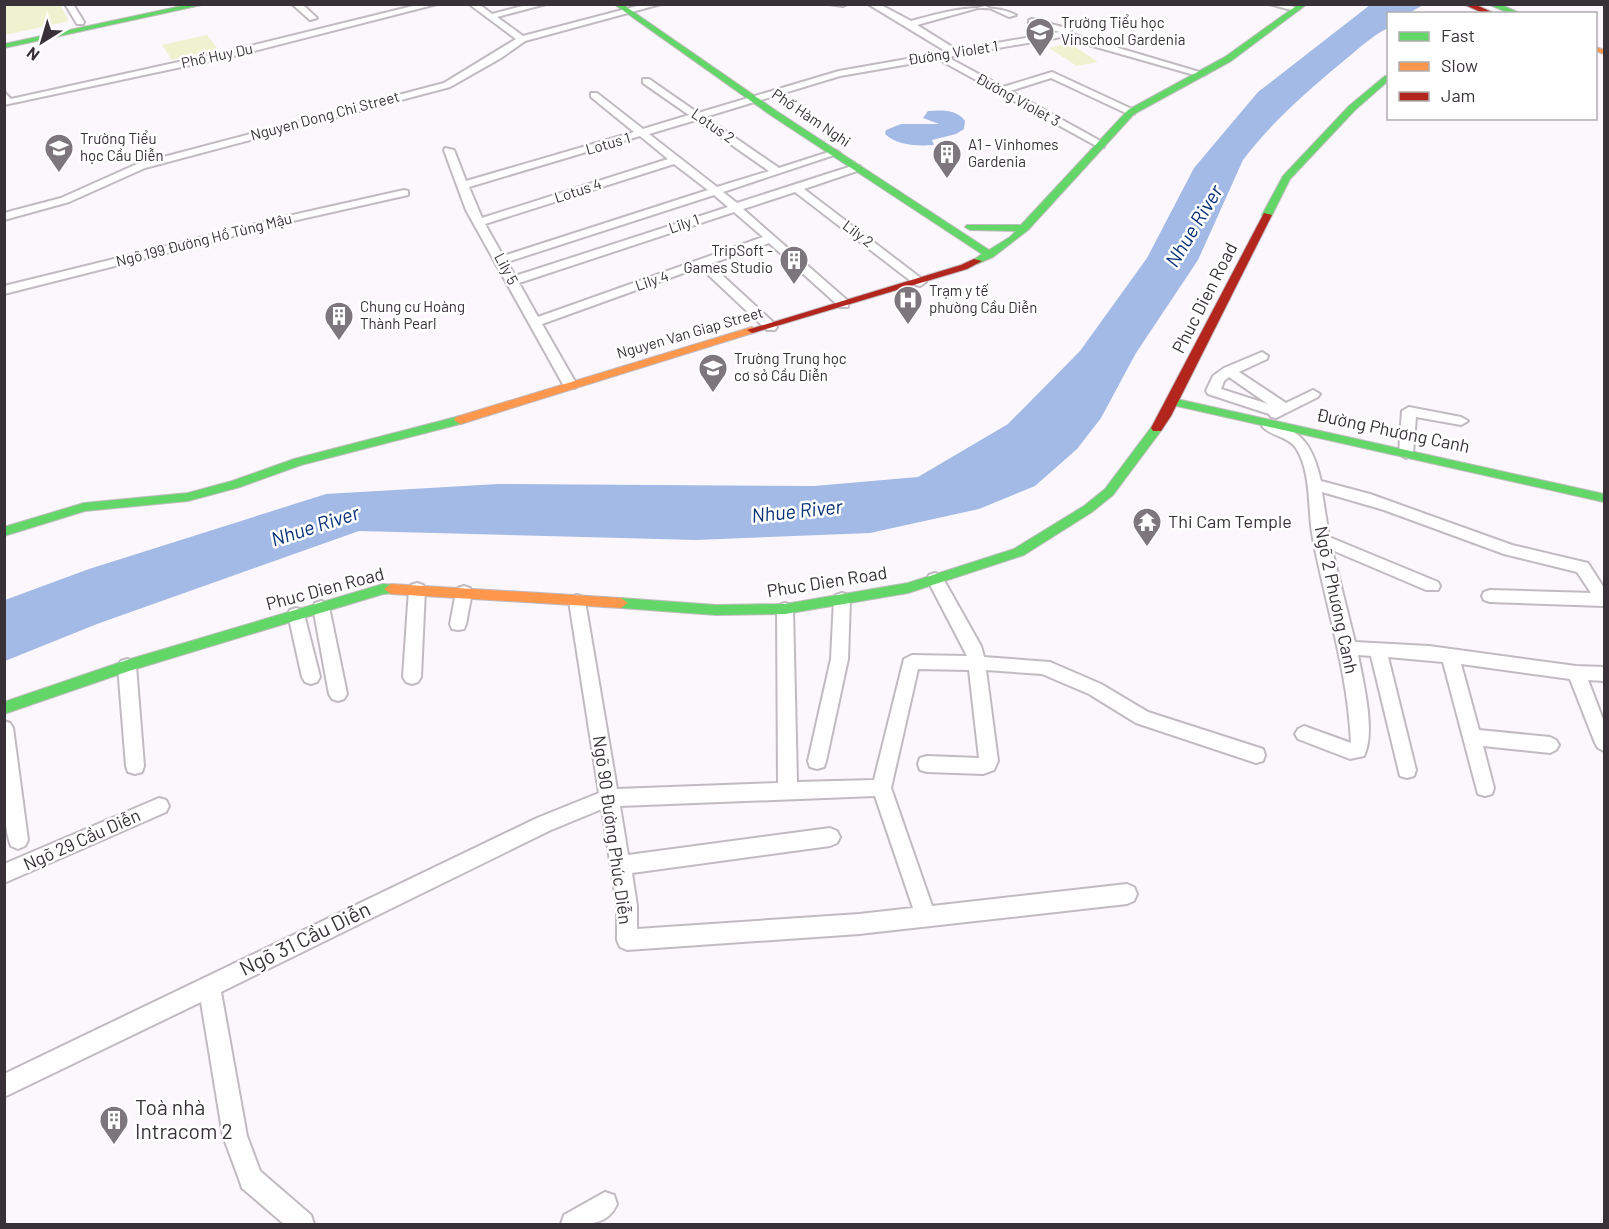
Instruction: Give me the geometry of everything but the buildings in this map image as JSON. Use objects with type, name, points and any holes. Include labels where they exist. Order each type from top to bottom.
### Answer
[{"type":"street","points":[[69,4],[80,22]]},
{"type":"street","points":[[4,37],[164,4]]},
{"type":"street","points":[[4,46],[204,4]]},
{"type":"street","points":[[296,4],[313,18]]},
{"type":"street","name":"Phố Huy Du","points":[[4,95],[8,104],[242,51],[433,4]]},
{"type":"street","points":[[473,4],[493,16],[522,39]]},
{"type":"street","points":[[493,16],[542,4]]},
{"type":"street","name":"Nguyen Dong Chi Street","points":[[4,217],[65,200],[141,166],[447,85],[498,56],[522,39],[630,7],[657,4]]},
{"type":"street","points":[[833,5],[843,4]]},
{"type":"street","points":[[872,4],[910,24],[947,50],[957,54]]},
{"type":"street","points":[[910,24],[982,4]]},
{"type":"street","points":[[988,4],[1012,15]]},
{"type":"street","points":[[1273,4],[1300,7]]},
{"type":"street","points":[[1491,4],[1513,12]]},
{"type":"street","name":"Phố Hàm Nghi","points":[[630,7],[769,95],[966,232],[990,255]]},
{"type":"street","name":"Phố Hàm Nghi","points":[[630,7],[754,100],[856,168],[966,232],[1002,247]]},
{"type":"street","name":"Nguyen Van Giap Street","points":[[4,532],[84,507],[188,497],[236,484],[307,459],[485,414],[570,385],[953,271],[990,255],[1025,228],[1131,112],[1244,49],[1300,7]]},
{"type":"street","points":[[1469,7],[1486,12]]},
{"type":"street","points":[[1032,22],[1138,51],[1138,56],[1201,74]]},
{"type":"street","points":[[947,50],[1061,29]]},
{"type":"street","name":"Đường Violet 1","points":[[754,100],[839,74],[1061,34],[1138,56]]},
{"type":"street","name":"Đường Violet 3","points":[[937,55],[1100,146]]},
{"type":"street","points":[[1001,92],[1052,75],[1131,112]]},
{"type":"street","name":"Phuc Dien Road","points":[[4,708],[127,666],[383,589],[461,592],[716,610],[785,609],[908,588],[1019,552],[1088,509],[1109,492],[1125,473],[1172,402],[1286,178],[1352,108],[1387,80]]},
{"type":"street","name":"Lotus 2","points":[[646,81],[778,172]]},
{"type":"street","points":[[594,96],[735,207],[844,304]]},
{"type":"street","name":"Lotus 1","points":[[462,186],[754,100]]},
{"type":"street","name":"Lily 5","points":[[449,150],[462,186],[480,222],[570,385]]},
{"type":"street","points":[[501,260],[717,193],[835,153]]},
{"type":"street","name":"Lotus 4","points":[[480,222],[675,160]]},
{"type":"street","name":"Lily 1","points":[[513,281],[856,168]]},
{"type":"street","name":"Lily 2","points":[[795,187],[920,282]]},
{"type":"street","name":"Ngõ 199 Đường Hồ Tùng Mậu","points":[[4,290],[297,217],[404,193]]},
{"type":"street","points":[[953,271],[966,232],[1025,228]]},
{"type":"street","name":"Lily 4","points":[[535,322],[770,239]]},
{"type":"street","points":[[702,263],[771,327]]},
{"type":"street","points":[[1262,356],[1228,371],[1218,380],[1213,391],[1282,410]]},
{"type":"street","points":[[1228,371],[1282,410]]},
{"type":"street","points":[[1260,421],[1313,394]]},
{"type":"street","name":"Đường Phương Canh","points":[[1172,402],[1605,498]]},
{"type":"street","points":[[1406,453],[1409,411],[1461,421]]},
{"type":"street","name":"Ngõ 2 Phương Canh","points":[[1260,421],[1299,442],[1304,448],[1314,485],[1322,540],[1348,648],[1360,736],[1358,750],[1350,751],[1304,734]]},
{"type":"street","points":[[1314,485],[1346,491],[1382,502],[1509,550],[1582,567],[1605,600]]},
{"type":"street","points":[[1322,540],[1432,586]]},
{"type":"street","points":[[927,764],[983,766],[988,761],[975,651],[934,579]]},
{"type":"street","points":[[403,638],[413,589]]},
{"type":"street","points":[[412,677],[413,589]]},
{"type":"street","points":[[455,624],[461,592]]},
{"type":"street","points":[[1490,596],[1605,600]]},
{"type":"street","points":[[817,761],[831,702],[841,637],[842,599]]},
{"type":"street","name":"Ngõ 90 Đường Phúc Diễn","points":[[577,601],[627,906],[627,940],[806,929],[1127,894]]},
{"type":"street","points":[[321,607],[338,694]]},
{"type":"street","points":[[785,609],[789,791]]},
{"type":"street","points":[[296,614],[311,678]]},
{"type":"street","points":[[1348,648],[1450,656],[1576,673],[1605,674]]},
{"type":"street","points":[[1378,650],[1407,770]]},
{"type":"street","points":[[1450,656],[1485,788]]},
{"type":"street","points":[[926,917],[882,788],[910,664],[916,662],[977,663],[1044,667],[1095,688],[1142,718],[1256,755]]},
{"type":"street","points":[[127,666],[135,766]]},
{"type":"street","points":[[1576,673],[1597,708],[1605,743]]},
{"type":"street","points":[[4,728],[18,840]]},
{"type":"street","points":[[1472,737],[1550,745]]},
{"type":"street","name":"Ngõ 31 Cầu Diễn","points":[[4,1086],[536,827],[608,798],[882,788]]},
{"type":"street","name":"Ngõ 29 Cầu Diễn","points":[[4,874],[159,806]]},
{"type":"street","points":[[620,865],[830,837]]},
{"type":"street","points":[[209,986],[235,1136],[250,1179],[302,1224]]},
{"type":"street","points":[[573,1224],[605,1204]]},
{"type":"green space","points":[[4,5],[60,5],[69,21],[5,35]]},
{"type":"green space","points":[[207,35],[218,49],[172,60],[162,45]]},
{"type":"green space","points":[[1070,43],[1098,62],[1077,66],[1049,48]]},
{"type":"water","name":"Nhue River","points":[[1370,5],[1423,5],[1411,12],[1387,12],[1387,29],[1363,44],[1314,86],[1276,121],[1253,147],[1243,160],[1198,260],[1136,353],[1101,418],[1077,449],[1035,486],[979,509],[870,533],[696,540],[359,531],[97,624],[5,661],[5,600],[89,569],[326,494],[498,484],[814,486],[918,477],[1008,424],[1080,351],[1147,258],[1194,168],[1258,92]]},
{"type":"water","points":[[928,111],[958,114],[965,121],[964,129],[956,134],[932,140],[934,145],[902,143],[885,134],[886,130],[901,124],[939,124],[923,118]]},
{"type":"traffic: fast","points":[[4,46],[203,4]]},
{"type":"traffic: fast","points":[[617,4],[775,114],[990,255]]},
{"type":"traffic: fast","points":[[977,261],[1013,239],[1131,112],[1228,59],[1304,4]]},
{"type":"traffic: fast","points":[[1491,4],[1513,12]]},
{"type":"traffic: fast","points":[[1267,215],[1286,178],[1352,108],[1387,79]]},
{"type":"traffic: fast","points":[[970,227],[1025,228]]},
{"type":"traffic: fast","points":[[1172,402],[1604,498]]},
{"type":"traffic: fast","points":[[4,532],[84,507],[188,497],[236,484],[298,462],[460,420]]},
{"type":"traffic: fast","points":[[621,603],[716,610],[785,609],[908,588],[1019,552],[1088,509],[1109,492],[1157,428]]},
{"type":"traffic: fast","points":[[4,708],[127,666],[383,589],[391,589]]},
{"type":"traffic: slow","points":[[1597,49],[1604,52]]},
{"type":"traffic: slow","points":[[460,420],[752,330]]},
{"type":"traffic: slow","points":[[391,589],[621,603]]},
{"type":"traffic: jam","points":[[1466,4],[1488,12]]},
{"type":"traffic: jam","points":[[1157,428],[1267,215]]},
{"type":"traffic: jam","points":[[752,330],[964,267],[977,261]]},
{"type":"place","name":"Trường Tiểu học Vinschool Gardenia","points":[[1040,58]]},
{"type":"place","name":"Trường Tiểu học Cầu Diễn","points":[[59,174]]},
{"type":"place","name":"A1 - Vinhomes Gardenia","points":[[947,180]]},
{"type":"place","name":"TripSoft - Games Studio","points":[[794,286]]},
{"type":"place","name":"Trạm y tế phường Cầu Diễn","points":[[908,326]]},
{"type":"place","name":"Chung cư Hoàng Thành Pearl","points":[[339,342]]},
{"type":"place","name":"Trường Trung học cơ sở Cầu Diễn","points":[[713,394]]},
{"type":"place","name":"Thi Cam Temple","points":[[1147,548]]},
{"type":"place","name":"Toà nhà Intracom 2","points":[[114,1146]]}]
